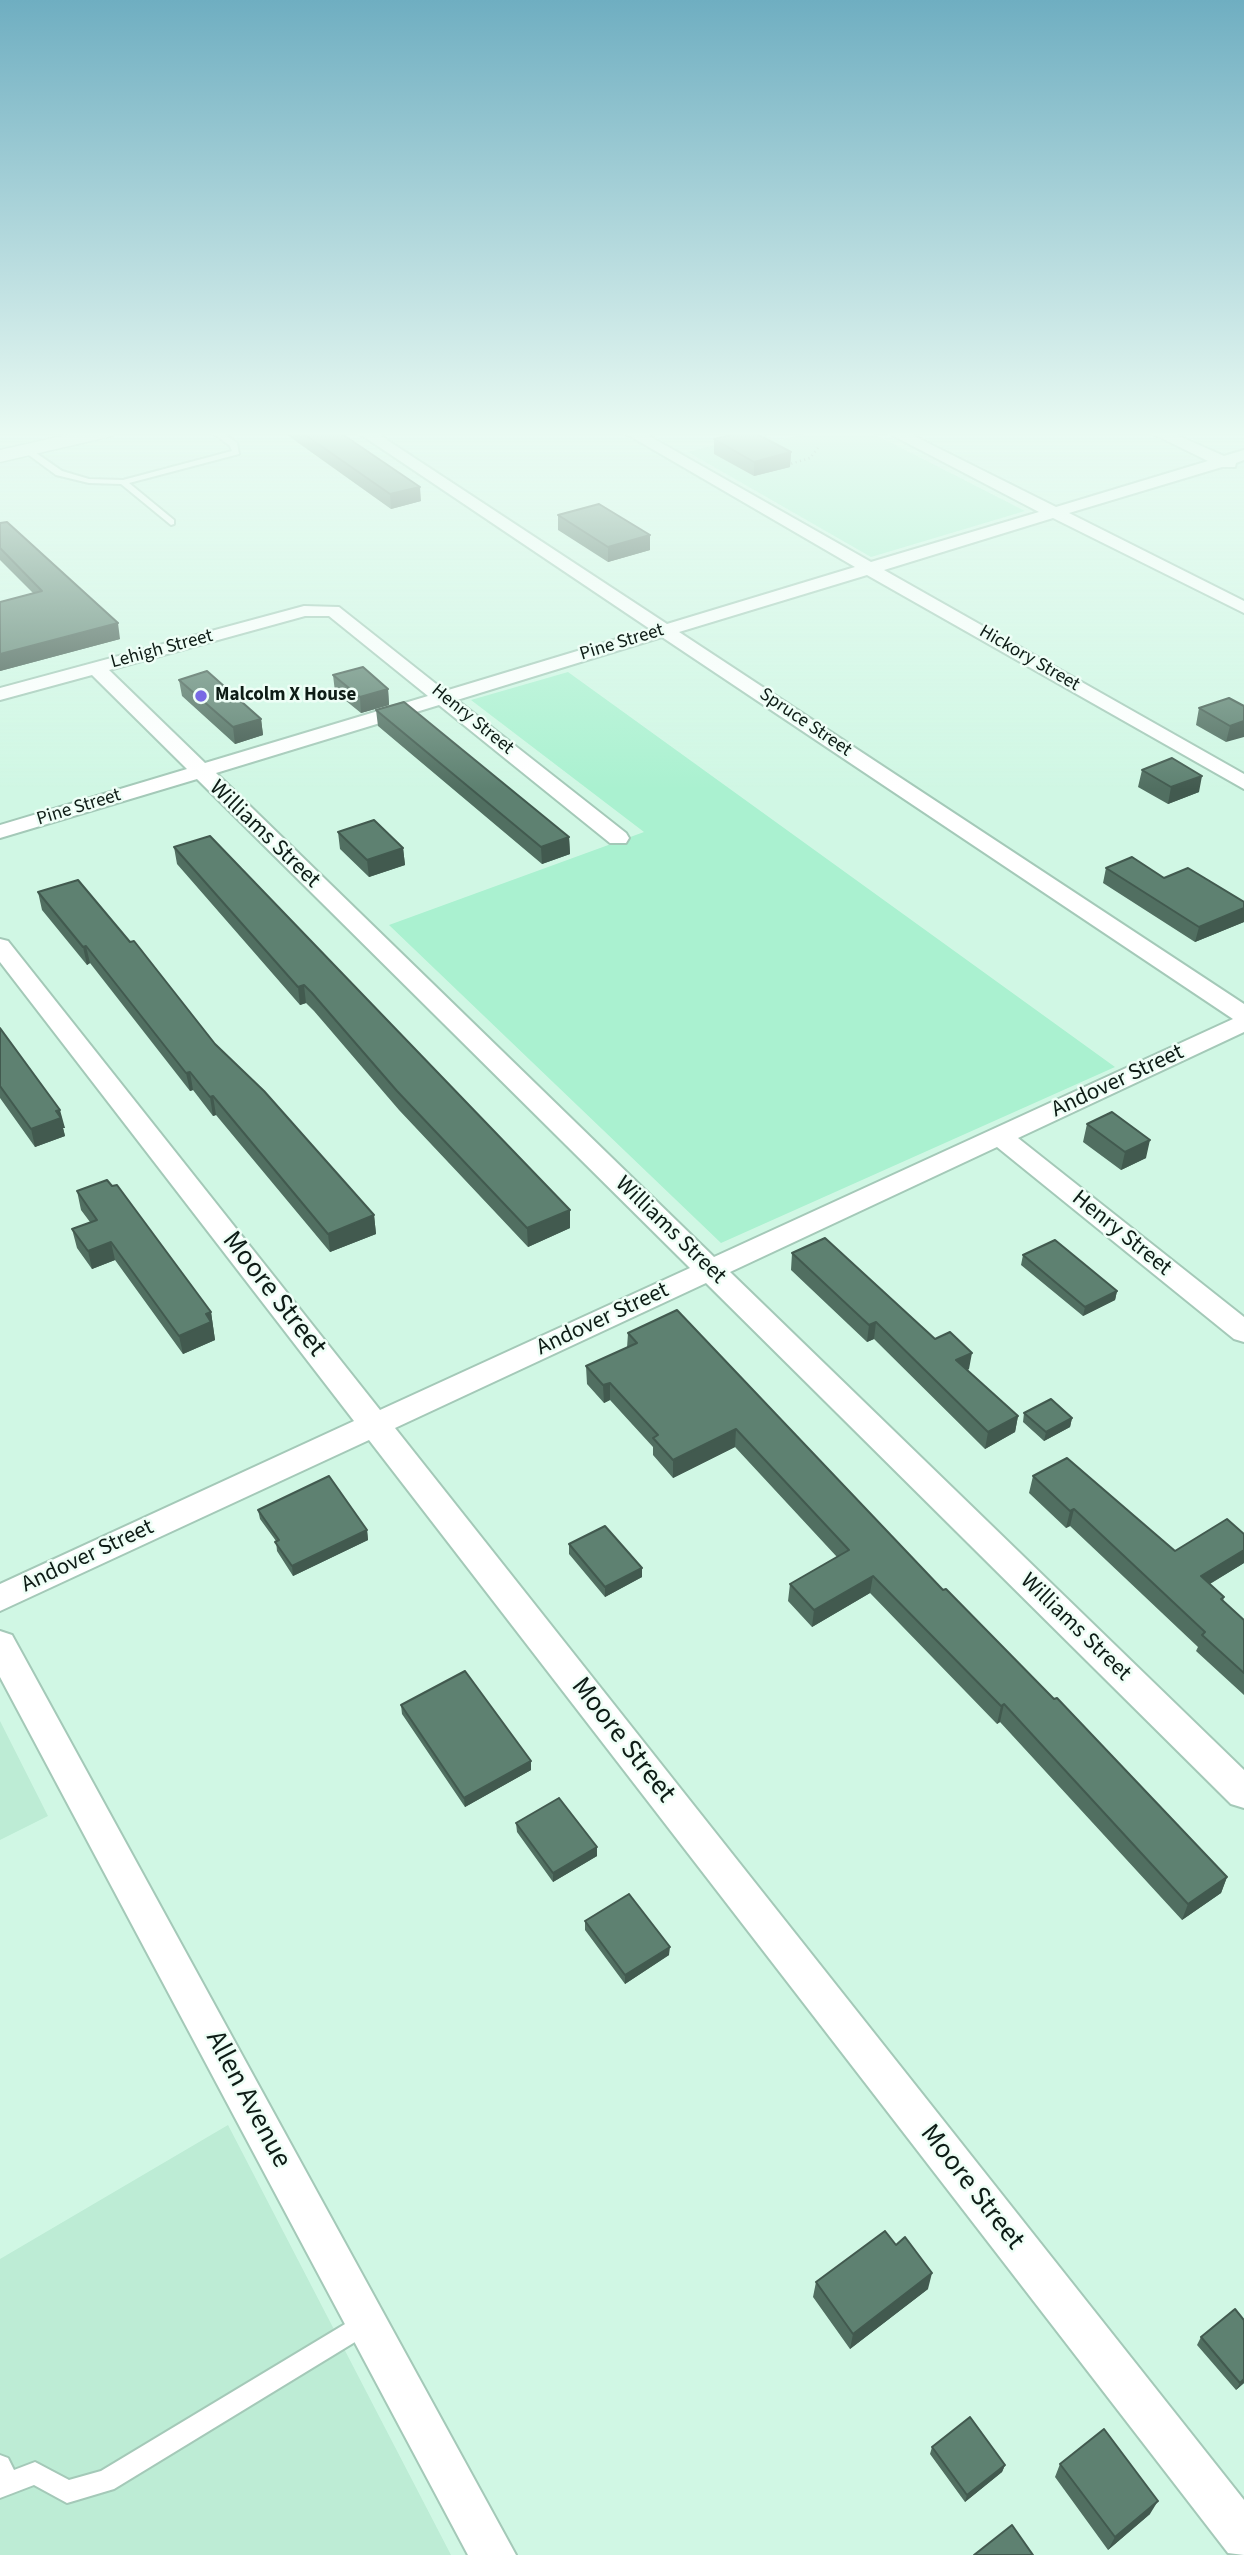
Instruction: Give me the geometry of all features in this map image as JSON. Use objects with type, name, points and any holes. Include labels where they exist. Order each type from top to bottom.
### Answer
[{"type":"street","name":"Spruce Street","points":[[546,551],[1244,1015]]},
{"type":"street","name":"Hickory Street","points":[[841,551],[1244,783]]},
{"type":"street","name":"Pine Street","points":[[0,832],[925,551]]},
{"type":"street","points":[[1132,551],[1244,608]]},
{"type":"street","name":"Lehigh Street","points":[[0,694],[304,611],[324,609]]},
{"type":"street","name":"Henry Street","points":[[324,609],[340,614],[618,838]]},
{"type":"street","name":"Williams Street","points":[[96,668],[199,772],[1244,1793]]},
{"type":"street","name":"Moore Street","points":[[0,946],[1244,2537]]},
{"type":"street","name":"Andover Street","points":[[0,1598],[1244,1023]]},
{"type":"street","name":"Henry Street","points":[[999,1136],[1244,1332]]},
{"type":"street","name":"Allen Avenue","points":[[4,1661],[493,2555]]},
{"type":"lane","points":[[3,2479],[35,2473],[67,2492],[106,2481],[367,2322]]},
{"type":"shaded area","points":[[861,551],[890,551],[871,557]]},
{"type":"shaded area","points":[[568,672],[1115,1067],[721,1243],[389,925],[644,832],[471,700]]},
{"type":"shaded area","points":[[0,1721],[48,1816],[0,1840]]},
{"type":"shaded area","points":[[228,2125],[451,2555],[0,2555],[0,2259]]},
{"type":"building","points":[[3,551],[39,551],[118,623],[0,654],[0,602],[42,591]]},
{"type":"building","points":[[363,667],[388,689],[360,697],[333,675]]},
{"type":"building","points":[[207,671],[261,719],[233,727],[179,680]]},
{"type":"building","points":[[1229,698],[1244,706],[1244,721],[1230,726],[1199,708]]},
{"type":"building","points":[[404,702],[569,837],[541,847],[376,710]]},
{"type":"building","points":[[1172,758],[1202,776],[1171,787],[1142,770]]},
{"type":"building","points":[[374,820],[403,848],[367,860],[338,832]]},
{"type":"building","points":[[210,836],[570,1210],[527,1228],[397,1091],[312,993],[304,985],[298,987],[174,847]]},
{"type":"building","points":[[1132,857],[1164,878],[1188,868],[1244,902],[1244,908],[1199,927],[1106,868]]},
{"type":"building","points":[[78,880],[130,942],[134,941],[215,1044],[264,1091],[374,1215],[328,1234],[213,1096],[210,1097],[190,1072],[186,1073],[86,946],[83,947],[38,892]]},
{"type":"building","points":[[0,1028],[60,1110],[56,1111],[61,1118],[31,1129],[0,1086]]},
{"type":"building","points":[[1112,1112],[1150,1140],[1125,1152],[1087,1124]]},
{"type":"building","points":[[107,1180],[112,1186],[117,1185],[211,1312],[206,1314],[211,1322],[179,1336],[111,1242],[88,1251],[72,1229],[97,1220],[77,1191]]},
{"type":"building","points":[[825,1238],[935,1339],[950,1332],[972,1353],[956,1360],[1018,1416],[988,1432],[876,1322],[869,1325],[792,1253]]},
{"type":"building","points":[[1055,1240],[1117,1291],[1085,1307],[1023,1255]]},
{"type":"building","points":[[677,1310],[943,1590],[946,1589],[1054,1699],[1057,1698],[1227,1877],[1188,1904],[1004,1704],[1001,1706],[873,1576],[814,1610],[790,1584],[849,1550],[736,1429],[673,1460],[653,1438],[658,1435],[610,1383],[603,1385],[586,1366],[637,1343],[628,1333]]},
{"type":"building","points":[[1051,1399],[1072,1418],[1046,1432],[1024,1413]]},
{"type":"building","points":[[1067,1458],[1175,1551],[1227,1519],[1244,1534],[1244,1550],[1201,1576],[1244,1620],[1244,1673],[1202,1635],[1205,1632],[1074,1509],[1070,1511],[1033,1476]]},
{"type":"building","points":[[329,1476],[367,1530],[292,1566],[275,1542],[279,1540],[258,1510]]},
{"type":"building","points":[[605,1526],[642,1568],[605,1587],[569,1544]]},
{"type":"building","points":[[465,1671],[531,1761],[464,1798],[401,1705]]},
{"type":"building","points":[[559,1798],[597,1847],[553,1873],[516,1823]]},
{"type":"building","points":[[629,1894],[670,1947],[625,1975],[585,1921]]},
{"type":"building","points":[[885,2231],[896,2245],[905,2237],[932,2273],[853,2334],[816,2282]]},
{"type":"building","points":[[1235,2309],[1244,2320],[1244,2379],[1240,2383],[1201,2337]]},
{"type":"building","points":[[970,2417],[1005,2465],[967,2495],[932,2447]]},
{"type":"building","points":[[1104,2429],[1158,2501],[1115,2537],[1060,2464]]},
{"type":"building","points":[[1012,2525],[1033,2555],[974,2555]]},
{"type":"place","name":"Malcolm X House","points":[[201,696]]}]
